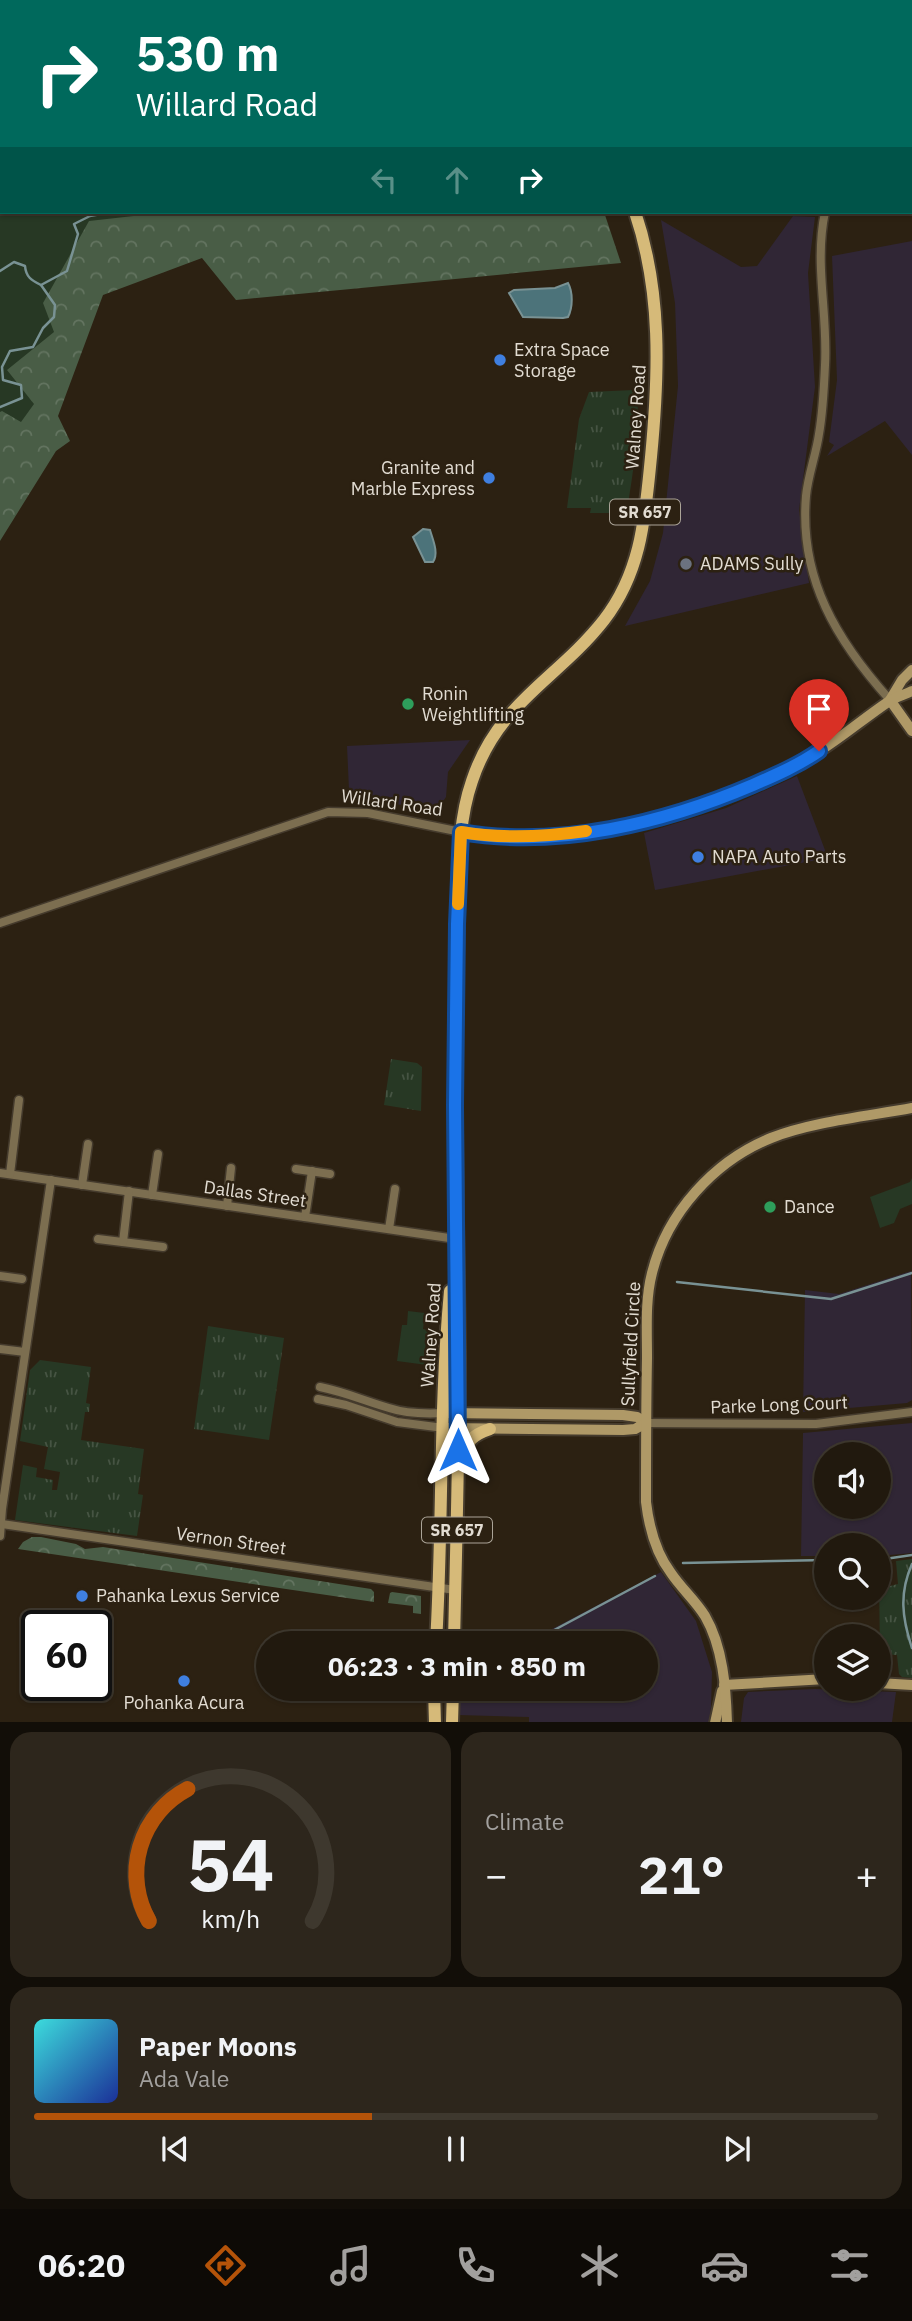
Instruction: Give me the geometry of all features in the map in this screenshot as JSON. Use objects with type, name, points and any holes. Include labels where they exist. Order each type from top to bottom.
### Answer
[{"type":"main road","name":"Walney Road","points":[[454,1631],[458,1469],[456,972],[461,832],[472,779],[494,732],[512,709],[584,642],[608,615],[619,597],[640,546],[656,400],[658,349],[653,287],[636,214]]},
{"type":"main road","name":"Walney Road","points":[[437,1631],[445,1344],[456,1239]]},
{"type":"main road","points":[[458,1469],[470,1439],[477,1433],[490,1429]]},
{"type":"main road","points":[[434,1701],[435,1722]]},
{"type":"main road","points":[[452,1722],[453,1701]]},
{"type":"street","points":[[825,214],[820,257],[825,364],[819,433],[806,496],[809,555],[818,590],[833,624],[853,655],[912,731]]},
{"type":"street","name":"Willard Road","points":[[890,700],[902,680],[912,670]]},
{"type":"street","name":"Willard Road","points":[[0,922],[328,812],[368,813],[499,837],[571,834],[628,825],[685,810],[730,794],[808,759],[890,700],[912,691]]},
{"type":"street","points":[[10,1174],[19,1100]]},
{"type":"street","name":"Sullyfield Circle","points":[[727,1722],[718,1650],[710,1626],[670,1572],[651,1532],[646,1502],[647,1306],[652,1272],[666,1235],[695,1192],[733,1159],[772,1138],[801,1129],[912,1108]]},
{"type":"street","points":[[82,1185],[88,1144]]},
{"type":"street","points":[[152,1195],[158,1154]]},
{"type":"street","points":[[227,1206],[232,1168]]},
{"type":"street","points":[[296,1169],[330,1174]]},
{"type":"street","points":[[306,1217],[312,1171]]},
{"type":"street","name":"Dallas Street","points":[[0,1173],[456,1239]]},
{"type":"street","points":[[0,1536],[51,1180]]},
{"type":"street","points":[[389,1229],[395,1189]]},
{"type":"street","points":[[123,1242],[129,1191]]},
{"type":"street","points":[[98,1239],[163,1247]]},
{"type":"street","points":[[0,1276],[22,1279]]},
{"type":"street","points":[[0,1349],[25,1352]]},
{"type":"street","points":[[318,1399],[397,1422],[444,1428],[623,1430],[635,1429],[646,1423],[637,1417],[623,1415],[424,1414],[399,1411],[346,1392],[320,1387]]},
{"type":"street","name":"Parke Long Court","points":[[646,1423],[816,1424],[912,1412]]},
{"type":"street","name":"Vernon Street","points":[[2,1524],[455,1590]]},
{"type":"street","points":[[724,1685],[814,1680]]},
{"type":"street","points":[[891,1684],[912,1685]]},
{"type":"street","name":"Sullyfield Circle","points":[[715,1722],[724,1685]]},
{"type":"shaded area","points":[[793,216],[815,217],[808,273],[815,387],[799,510],[809,583],[625,626],[650,581],[663,533],[678,386],[675,303],[661,220],[741,267],[757,266]]},
{"type":"shaded area","points":[[912,241],[912,455],[885,421],[827,456],[834,445],[829,442],[837,380],[832,256]]},
{"type":"shaded area","points":[[470,740],[448,772],[446,797],[437,810],[353,798],[349,790],[347,746]]},
{"type":"shaded area","points":[[797,776],[828,858],[655,890],[644,833],[726,808]]},
{"type":"shaded area","points":[[911,1271],[912,1400],[907,1403],[803,1412],[805,1290],[839,1294]]},
{"type":"shaded area","points":[[912,1423],[912,1553],[891,1555],[891,1533],[814,1533],[814,1556],[801,1556],[803,1433]]},
{"type":"shaded area","points":[[661,1572],[696,1621],[712,1672],[709,1722],[529,1722],[529,1717],[458,1715],[459,1701],[658,1701],[658,1631],[548,1631]]},
{"type":"shaded area","points":[[814,1689],[814,1701],[891,1701],[891,1692],[896,1692],[892,1722],[741,1722],[744,1698],[748,1692]]},
{"type":"green space","points":[[0,214],[605,214],[621,263],[236,300],[202,258],[103,295],[58,416],[70,441],[56,451],[0,541]]},
{"type":"green space","points":[[0,214],[151,214],[89,221],[43,303],[54,332],[7,370],[34,404],[21,422],[0,412]]},
{"type":"green space","points":[[634,390],[638,410],[636,442],[629,498],[620,524],[613,523],[611,513],[590,513],[591,508],[567,508],[579,419],[589,392]]},
{"type":"green space","points":[[391,1059],[417,1063],[422,1067],[421,1111],[384,1105]]},
{"type":"green space","points":[[912,1178],[912,1204],[900,1209],[894,1223],[880,1228],[870,1197],[910,1182]]},
{"type":"green space","points":[[408,1311],[425,1313],[423,1329],[428,1330],[424,1356],[428,1356],[427,1365],[397,1361],[402,1325],[407,1325]]},
{"type":"green space","points":[[208,1326],[284,1338],[269,1440],[194,1429]]},
{"type":"green space","points":[[40,1360],[91,1367],[86,1403],[90,1404],[89,1412],[85,1412],[81,1440],[144,1449],[138,1494],[143,1495],[137,1536],[15,1520],[23,1465],[37,1468],[36,1477],[53,1480],[52,1490],[57,1490],[60,1472],[44,1469],[48,1447],[20,1441],[30,1370]]},
{"type":"green space","points":[[32,1537],[76,1544],[85,1549],[103,1547],[371,1589],[374,1592],[374,1602],[18,1549]]},
{"type":"green space","points":[[912,1559],[912,1678],[899,1674],[897,1655],[891,1655],[891,1624],[880,1624],[879,1610],[891,1610],[891,1586],[898,1584],[896,1561]]},
{"type":"green space","points":[[392,1592],[421,1596],[421,1614],[413,1613],[413,1606],[388,1603]]},
{"type":"water","points":[[568,283],[572,304],[568,317],[563,318],[523,317],[509,293],[514,290],[555,288]]},
{"type":"water","points":[[423,529],[430,530],[434,542],[433,562],[425,562],[413,537]]},
{"type":"waterway","points":[[0,407],[22,398],[21,385],[3,380],[2,367],[10,351],[33,347],[43,328],[54,317],[55,305],[41,285],[67,271],[78,234],[74,224],[101,214]]},
{"type":"waterway","points":[[0,271],[14,262],[25,266],[30,278],[41,285]]},
{"type":"waterway","points":[[677,1282],[831,1299],[912,1273]]},
{"type":"waterway","points":[[891,1558],[912,1555]]},
{"type":"waterway","points":[[683,1563],[814,1560]]},
{"type":"waterway","points":[[912,1564],[905,1585],[903,1606],[912,1648]]},
{"type":"waterway","points":[[552,1631],[655,1576]]},
{"type":"slow traffic","points":[[458,904],[461,832],[511,837],[586,831]]},
{"type":"place","name":"Extra Space Storage","points":[[500,360]]},
{"type":"place","name":"Granite and Marble Express","points":[[489,478]]},
{"type":"place","name":"ADAMS Sully","points":[[686,564]]},
{"type":"place","name":"Ronin Weightlifting","points":[[408,704]]},
{"type":"place","name":"NAPA Auto Parts","points":[[698,857]]},
{"type":"place","name":"Dance","points":[[770,1207]]},
{"type":"place","name":"Pahanka Lexus Service","points":[[82,1596]]},
{"type":"place","name":"Pohanka Acura","points":[[184,1681]]},
{"type":"route","points":[[458,1450],[455,1106],[461,832],[487,836],[545,836],[638,823],[730,794],[789,769],[819,751]]}]
